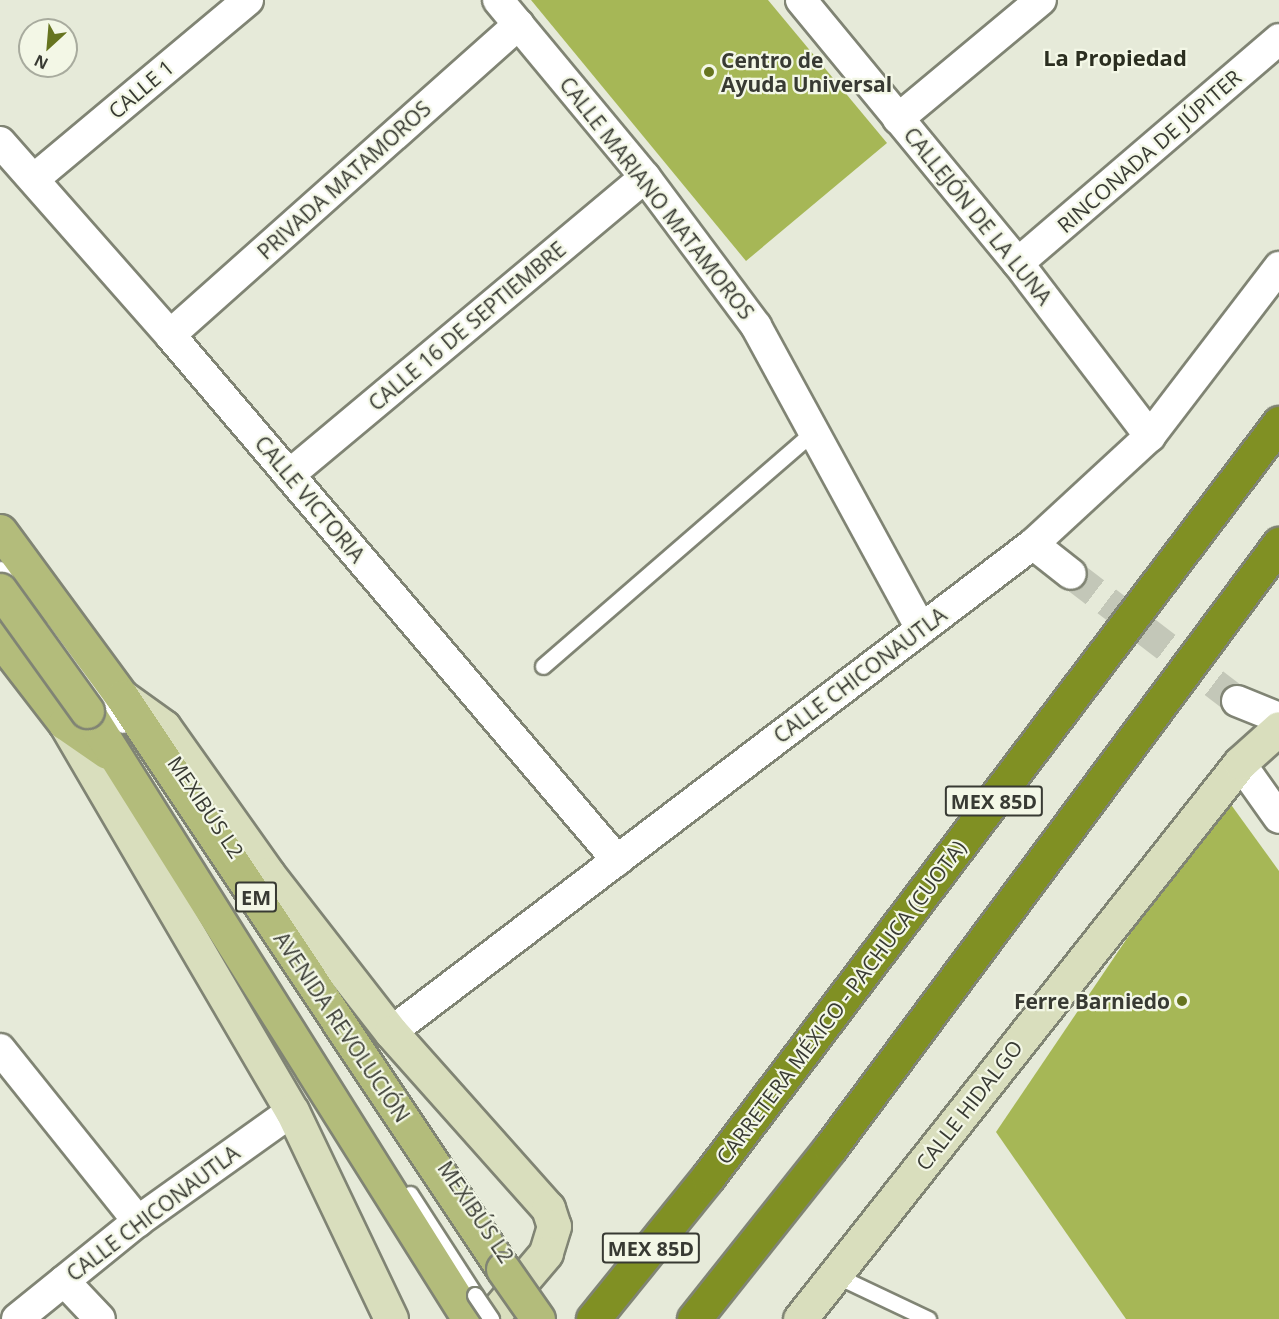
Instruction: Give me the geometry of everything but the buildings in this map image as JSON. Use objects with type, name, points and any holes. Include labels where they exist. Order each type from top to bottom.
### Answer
[{"type":"highway","name":"CARRETERA MÉXICO - PACHUCA (CUOTA)","points":[[593,1319],[737,1139],[1279,423]]},
{"type":"highway","name":"MEX 85D","points":[[694,1319],[830,1148],[1276,550]]},
{"type":"main road","name":"AVENIDA REVOLUCIÓN","points":[[0,531],[122,697],[499,1273],[538,1319]]},
{"type":"main road","name":"EM","points":[[0,590],[76,717],[117,758],[477,1312]]},
{"type":"main road","points":[[0,639],[76,717],[292,1111],[391,1319]]},
{"type":"main road","points":[[122,697],[164,727],[268,873],[391,1032],[542,1200],[552,1217],[552,1240],[546,1253],[477,1312]]},
{"type":"main road","name":"CALLE HIDALGO","points":[[800,1319],[1240,763],[1279,728]]},
{"type":"street","name":"CALLE 1","points":[[34,179],[248,0]]},
{"type":"street","name":"CALLE MARIANO MATAMOROS","points":[[498,0],[645,177],[756,326],[812,433],[921,629]]},
{"type":"street","name":"CALLEJÓN DE LA LUNA","points":[[801,0],[1018,263],[1150,436]]},
{"type":"street","points":[[898,119],[1041,0]]},
{"type":"street","name":"PRIVADA MATAMOROS","points":[[170,335],[519,24]]},
{"type":"street","name":"RINCONADA DE JÚPITER","points":[[1018,263],[1279,39]]},
{"type":"street","name":"CALLE VICTORIA","points":[[0,142],[170,335],[617,860]]},
{"type":"street","name":"CALLE 16 DE SEPTIEMBRE","points":[[289,475],[645,177]]},
{"type":"street","name":"CALLE CHICONAUTLA","points":[[391,1032],[1033,543],[1150,436],[1279,267]]},
{"type":"street","points":[[1033,543],[1071,574]]},
{"type":"street","points":[[1237,701],[1279,718]]},
{"type":"street","points":[[1240,763],[1279,818]]},
{"type":"street","points":[[0,1049],[138,1221]]},
{"type":"street","name":"CALLE CHICONAUTLA","points":[[17,1319],[138,1221],[292,1111]]},
{"type":"street","points":[[64,1281],[100,1319]]},
{"type":"lane","points":[[543,666],[812,433]]},
{"type":"lane","name":"MEXIBÚS L2","points":[[0,569],[147,756],[499,1273],[522,1319]]},
{"type":"lane","name":"MEXIBÚS L2","points":[[0,599],[133,763],[477,1312]]},
{"type":"lane","points":[[835,1275],[928,1319]]},
{"type":"tunnel","points":[[1071,574],[1237,701]]},
{"type":"place","name":"Centro de Ayuda Universal","points":[[709,72]]},
{"type":"place","name":"Ferre Barniedo","points":[[1182,1001]]},
{"type":"district","name":"La Propiedad","points":[[1115,58]]}]
